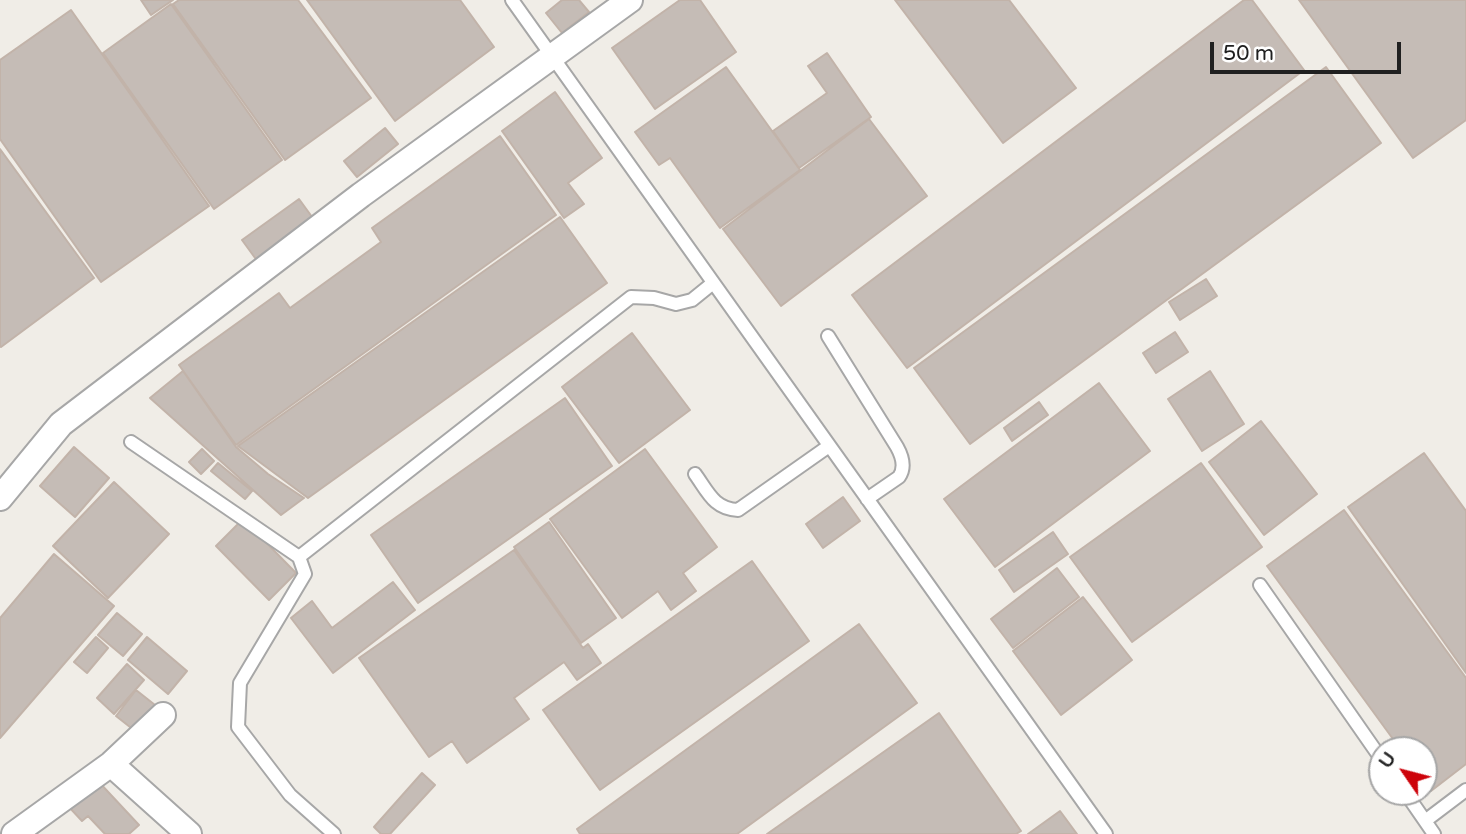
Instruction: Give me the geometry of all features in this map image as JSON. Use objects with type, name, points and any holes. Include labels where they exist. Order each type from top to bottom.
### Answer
[{"type":"street","points":[[0,498],[61,424],[361,195],[630,0]]},
{"type":"street","points":[[14,834],[111,764],[163,715]]},
{"type":"street","points":[[111,764],[189,834]]},
{"type":"lane","points":[[512,0],[1106,834]]},
{"type":"lane","points":[[299,557],[631,297],[654,298],[676,304],[692,300],[713,283]]},
{"type":"lane","points":[[828,336],[897,447],[902,461],[899,477],[867,499]]},
{"type":"lane","points":[[131,443],[299,557],[305,574],[240,683],[238,727],[290,795],[334,834]]},
{"type":"lane","points":[[695,474],[717,505],[738,510],[829,446]]},
{"type":"lane","points":[[1260,584],[1368,740]]},
{"type":"lane","points":[[1425,821],[1466,790]]},
{"type":"lane","points":[[1415,806],[1434,834]]},
{"type":"building","points":[[141,0],[173,0],[151,15]]},
{"type":"building","points":[[179,0],[298,0],[371,98],[285,160],[173,4]]},
{"type":"building","points":[[307,0],[460,0],[494,47],[395,121]]},
{"type":"building","points":[[562,0],[579,0],[589,12],[562,33],[546,13]]},
{"type":"building","points":[[680,0],[700,0],[736,52],[655,109],[612,48]]},
{"type":"building","points":[[895,0],[1009,0],[1076,88],[1003,143]]},
{"type":"building","points":[[1244,0],[1252,0],[1304,70],[907,368],[852,295]]},
{"type":"building","points":[[1299,0],[1466,0],[1466,120],[1413,158]]},
{"type":"building","points":[[171,4],[282,160],[214,209],[103,53]]},
{"type":"building","points":[[71,10],[209,206],[101,282],[0,139],[0,60]]},
{"type":"building","points":[[827,53],[871,117],[799,168],[773,131],[827,93],[808,66]]},
{"type":"building","points":[[726,67],[800,170],[720,228],[670,158],[659,165],[635,132]]},
{"type":"building","points":[[1326,67],[1381,143],[970,444],[914,368]]},
{"type":"building","points":[[555,92],[602,158],[568,183],[584,204],[564,218],[502,131]]},
{"type":"building","points":[[869,119],[927,196],[781,306],[723,229]]},
{"type":"building","points":[[385,128],[398,144],[357,177],[344,161]]},
{"type":"building","points":[[500,136],[556,215],[236,445],[179,365],[279,293],[290,308],[381,242],[372,228]]},
{"type":"building","points":[[0,149],[94,278],[1,347],[0,346]]},
{"type":"building","points":[[299,199],[315,221],[258,262],[242,240]]},
{"type":"building","points":[[560,217],[607,283],[308,498],[238,446]]},
{"type":"building","points":[[1206,279],[1217,296],[1180,320],[1169,302]]},
{"type":"building","points":[[1175,332],[1188,352],[1156,373],[1143,353]]},
{"type":"building","points":[[632,333],[690,410],[619,463],[562,387]]},
{"type":"building","points":[[183,371],[236,447],[268,474],[304,498],[281,515],[150,398]]},
{"type":"building","points":[[1210,371],[1244,424],[1202,451],[1168,399]]},
{"type":"building","points":[[1099,383],[1150,451],[995,567],[944,499]]},
{"type":"building","points":[[565,398],[612,466],[418,603],[371,535]]},
{"type":"building","points":[[1039,402],[1048,415],[1012,441],[1004,428]]},
{"type":"building","points":[[1261,421],[1317,494],[1264,535],[1209,462]]},
{"type":"building","points":[[74,447],[109,478],[75,517],[40,486]]},
{"type":"building","points":[[202,449],[214,461],[201,474],[189,462]]},
{"type":"building","points":[[645,449],[717,547],[683,573],[696,591],[671,610],[658,591],[622,618],[550,519]]},
{"type":"building","points":[[1424,453],[1466,511],[1466,673],[1348,507]]},
{"type":"building","points":[[218,463],[252,491],[245,499],[211,471]]},
{"type":"building","points":[[1201,463],[1262,547],[1132,642],[1070,557]]},
{"type":"building","points":[[114,482],[169,534],[108,598],[53,546]]},
{"type":"building","points":[[843,497],[860,521],[823,548],[806,524]]},
{"type":"building","points":[[1344,510],[1466,678],[1466,764],[1438,786],[1438,736],[1391,736],[1267,566]]},
{"type":"building","points":[[243,519],[296,573],[269,600],[216,546]]},
{"type":"building","points":[[549,522],[616,618],[581,643],[514,547]]},
{"type":"building","points":[[1053,532],[1068,554],[1014,592],[999,570]]},
{"type":"building","points":[[514,550],[583,648],[588,644],[601,663],[577,680],[564,662],[514,698],[529,719],[467,763],[452,741],[429,757],[359,658]]},
{"type":"building","points":[[54,554],[114,606],[0,738],[0,618]]},
{"type":"building","points":[[752,561],[809,641],[600,790],[543,710]]},
{"type":"building","points":[[1057,568],[1079,597],[1013,648],[991,619]]},
{"type":"building","points":[[393,582],[415,610],[333,673],[291,618],[312,601],[332,628]]},
{"type":"building","points":[[1083,597],[1132,660],[1061,715],[1013,651]]},
{"type":"building","points":[[117,613],[142,634],[123,656],[98,635]]},
{"type":"building","points":[[859,624],[917,703],[737,834],[580,834],[577,829]]},
{"type":"building","points":[[96,637],[108,648],[87,673],[74,662]]},
{"type":"building","points":[[147,637],[187,671],[168,694],[128,660]]},
{"type":"building","points":[[127,664],[144,680],[114,714],[97,698]]},
{"type":"building","points":[[136,690],[155,705],[135,731],[116,716]]},
{"type":"building","points":[[939,713],[1021,831],[1016,834],[767,834]]},
{"type":"building","points":[[422,773],[435,785],[390,834],[381,834],[374,827]]},
{"type":"building","points":[[97,780],[139,825],[129,834],[105,834],[88,816],[82,821],[69,807]]},
{"type":"building","points":[[1060,811],[1077,834],[1028,834]]}]
